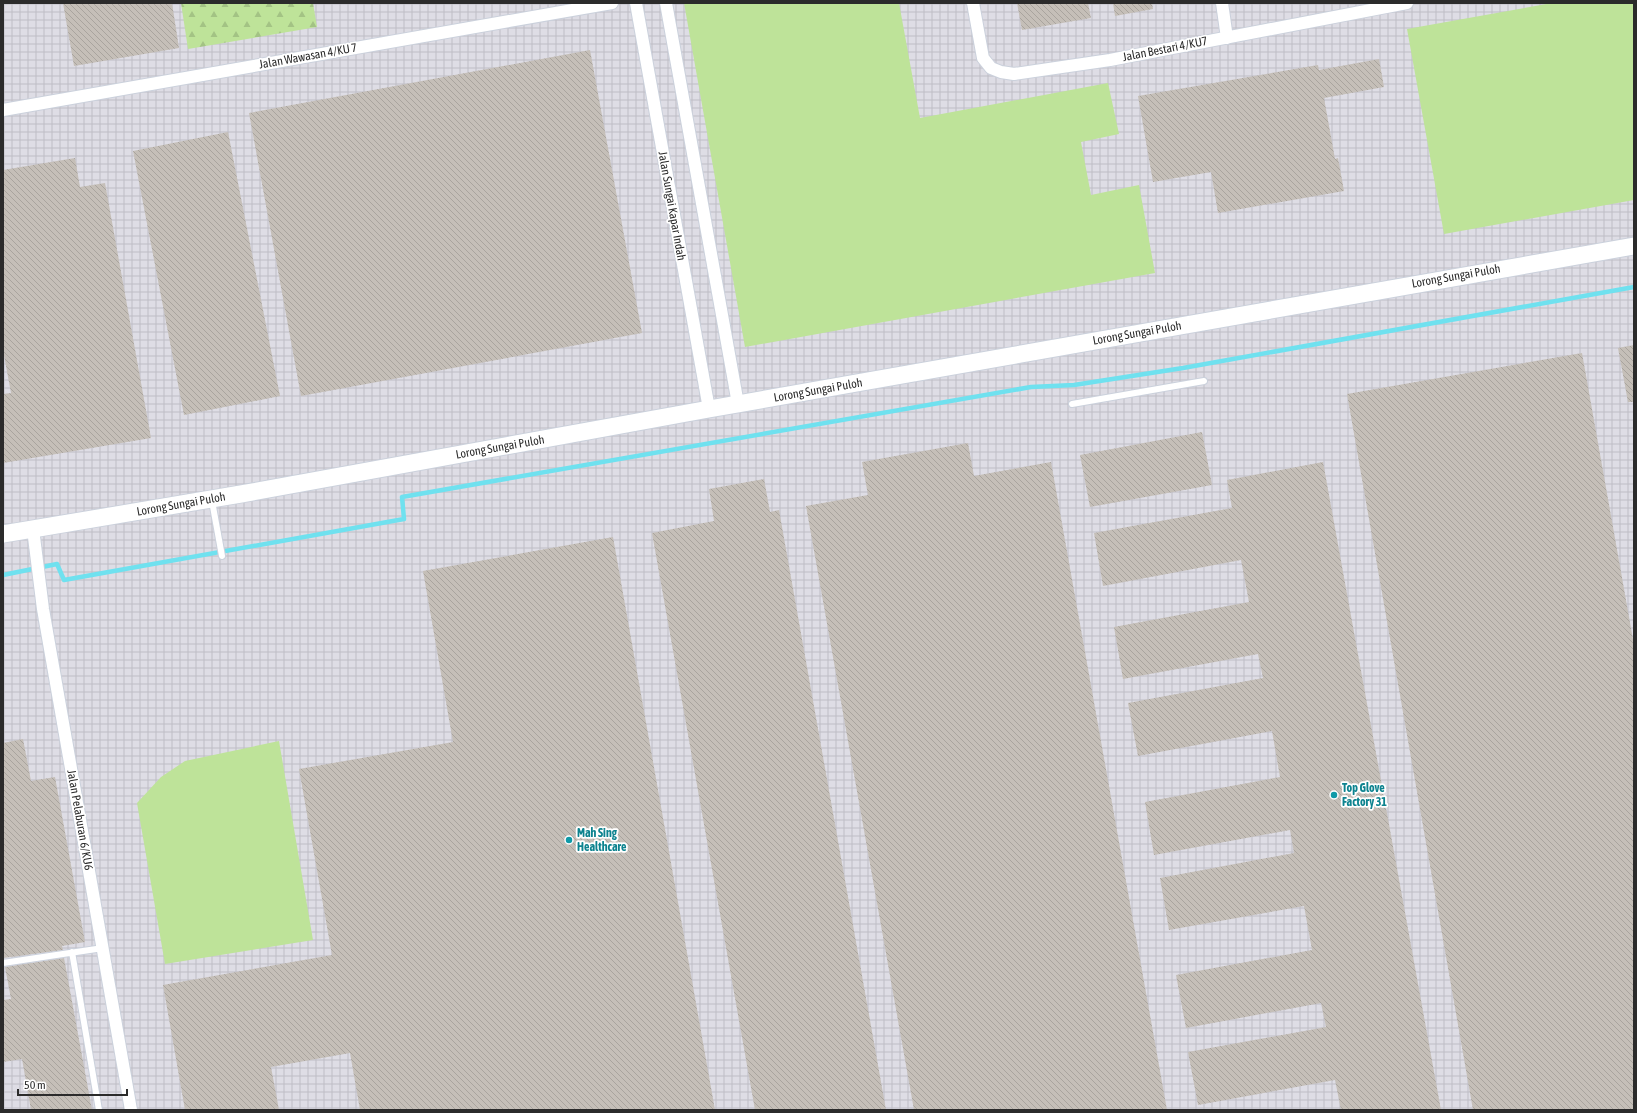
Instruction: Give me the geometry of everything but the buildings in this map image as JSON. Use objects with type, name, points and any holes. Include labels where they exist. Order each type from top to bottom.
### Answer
[{"type":"street","name":"Jalan Wawasan 4/KU 7","points":[[3,110],[612,3]]},
{"type":"street","name":"Jalan Sungai Kapar Indah","points":[[636,3],[709,409]]},
{"type":"street","points":[[666,3],[738,404]]},
{"type":"street","name":"Jalan Bestari 4/KU7","points":[[973,3],[983,58],[991,68],[1014,74],[1110,60],[1406,3]]},
{"type":"street","points":[[1222,3],[1227,38]]},
{"type":"street","name":"Lorong Sungai Puloh","points":[[3,534],[211,499],[709,409],[1634,246]]},
{"type":"street","name":"Jalan Pelaburan 6/KU6","points":[[33,529],[40,585],[131,1110]]},
{"type":"lane","points":[[1072,404],[1204,380]]},
{"type":"lane","points":[[211,499],[222,556]]},
{"type":"lane","points":[[3,963],[103,948]]},
{"type":"lane","points":[[72,952],[99,1110]]},
{"type":"shaded area","points":[[3,3],[1634,3],[1634,1110],[3,1110]]},
{"type":"green space","points":[[181,3],[313,3],[317,27],[188,49]]},
{"type":"green space","points":[[684,3],[899,3],[920,118],[1108,83],[1119,134],[1081,142],[1091,195],[1139,185],[1155,273],[745,347]]},
{"type":"green space","points":[[1552,3],[1634,3],[1634,200],[1444,234],[1407,29]]},
{"type":"green space","points":[[279,741],[313,940],[165,964],[137,803],[161,777],[185,761]]},
{"type":"waterway","points":[[3,575],[57,564],[64,580],[404,519],[402,497],[1031,387],[1074,385],[1183,368],[1634,287]]},
{"type":"place","name":"Top Glove Factory 31","points":[[1334,795]]},
{"type":"place","name":"Mah Sing Healthcare","points":[[569,840]]}]
